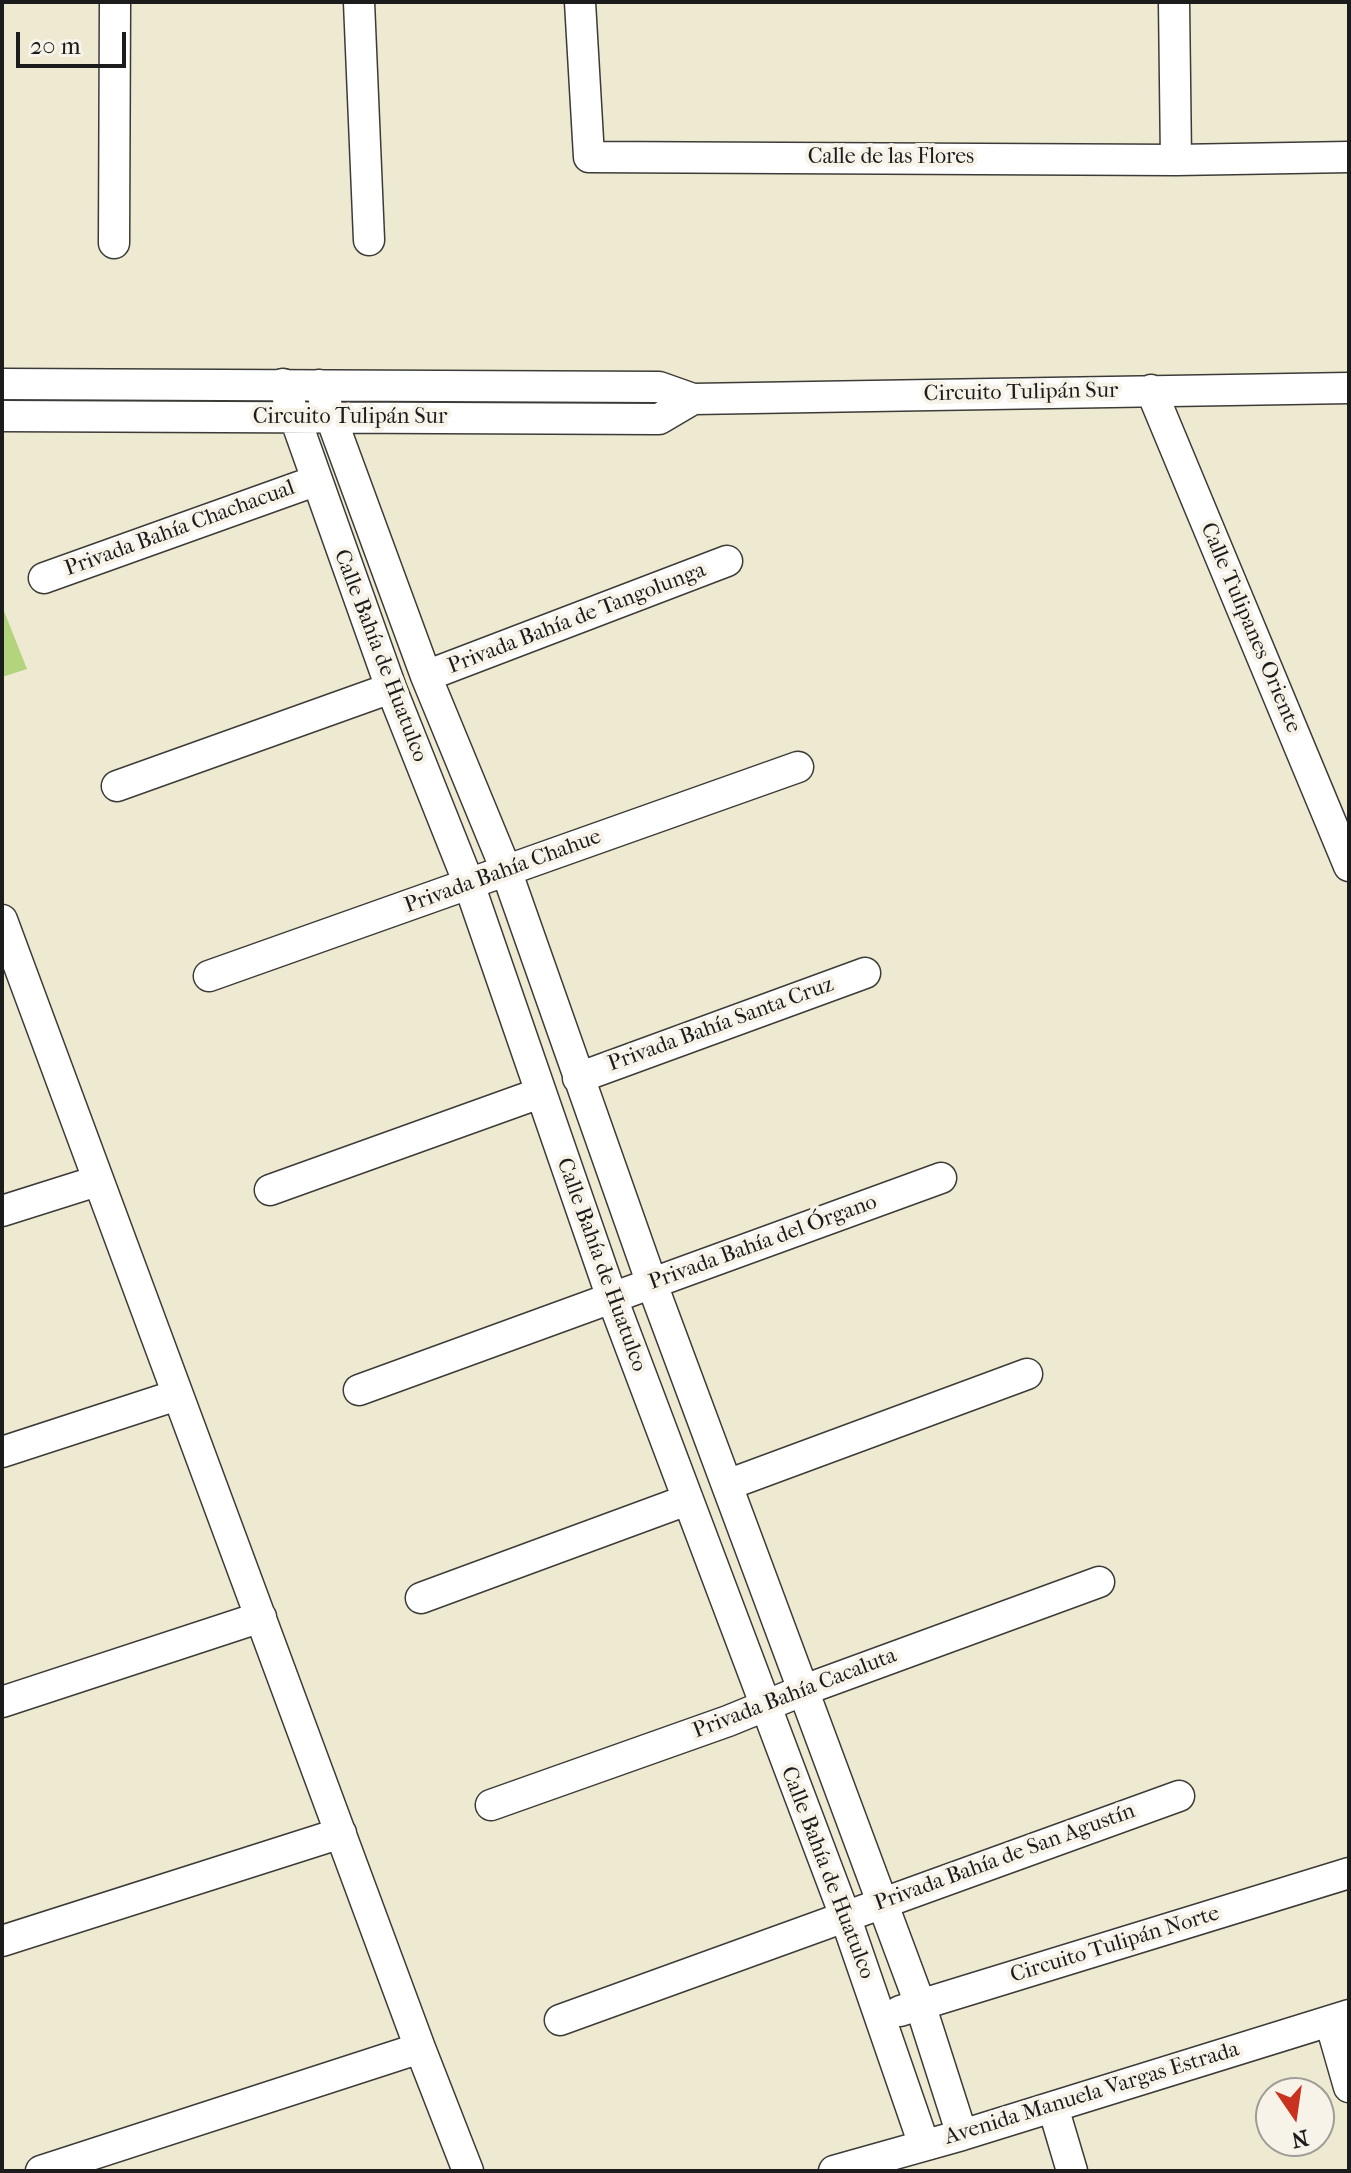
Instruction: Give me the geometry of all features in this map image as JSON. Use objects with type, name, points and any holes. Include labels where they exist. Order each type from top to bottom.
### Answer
[{"type":"street","points":[[114,243],[115,2]]},
{"type":"street","points":[[359,2],[369,240]]},
{"type":"street","name":"Calle de las Flores","points":[[580,2],[589,157],[1176,160],[1349,157]]},
{"type":"street","points":[[1174,2],[1176,160]]},
{"type":"street","name":"Circuito Tulipán Sur","points":[[2,384],[659,387],[693,399],[1349,388]]},
{"type":"street","name":"Calle Bahía de Huatulco","points":[[283,384],[391,688],[469,884],[612,1298],[845,1916],[924,2145]]},
{"type":"street","name":"Calle Bahía de Huatulco","points":[[319,385],[426,676],[506,870],[652,1284],[920,2004],[962,2135]]},
{"type":"street","name":"Calle Tulipanes Oriente","points":[[1151,390],[1349,866]]},
{"type":"street","name":"Circuito Tulipán Sur","points":[[2,416],[659,419],[693,399]]},
{"type":"street","name":"Privada Bahía Chachacual","points":[[44,578],[315,481]]},
{"type":"street","name":"Privada Bahía de Tangolunga","points":[[426,676],[727,561]]},
{"type":"street","points":[[117,786],[391,688]]},
{"type":"street","name":"Privada Bahía Chahue","points":[[209,976],[798,767]]},
{"type":"street","points":[[2,920],[10,966],[97,1181],[468,2171]]},
{"type":"street","name":"Privada Bahía Santa Cruz","points":[[578,1078],[865,973]]},
{"type":"street","points":[[270,1190],[540,1093]]},
{"type":"street","name":"Privada Bahía del Órgano","points":[[359,1390],[941,1178]]},
{"type":"street","points":[[2,1211],[97,1181]]},
{"type":"street","points":[[727,1485],[1027,1374]]},
{"type":"street","points":[[2,1452],[177,1395]]},
{"type":"street","points":[[421,1598],[687,1500]]},
{"type":"street","name":"Privada Bahía Cacaluta","points":[[491,1805],[1099,1582]]},
{"type":"street","points":[[2,1702],[261,1617]]},
{"type":"street","name":"Privada Bahía de San Agustín","points":[[560,2020],[1179,1796]]},
{"type":"street","points":[[2,1941],[341,1833]]},
{"type":"street","name":"Circuito Tulipán Norte","points":[[880,2017],[1349,1873]]},
{"type":"street","points":[[1340,2018],[1349,2087]]},
{"type":"street","name":"Avenida Manuela Vargas Estrada","points":[[834,2171],[962,2135],[1340,2018]]},
{"type":"street","points":[[41,2171],[420,2048]]},
{"type":"street","points":[[1053,2107],[1072,2171]]},
{"type":"green space","points":[[2,606],[27,669],[2,677]]}]
